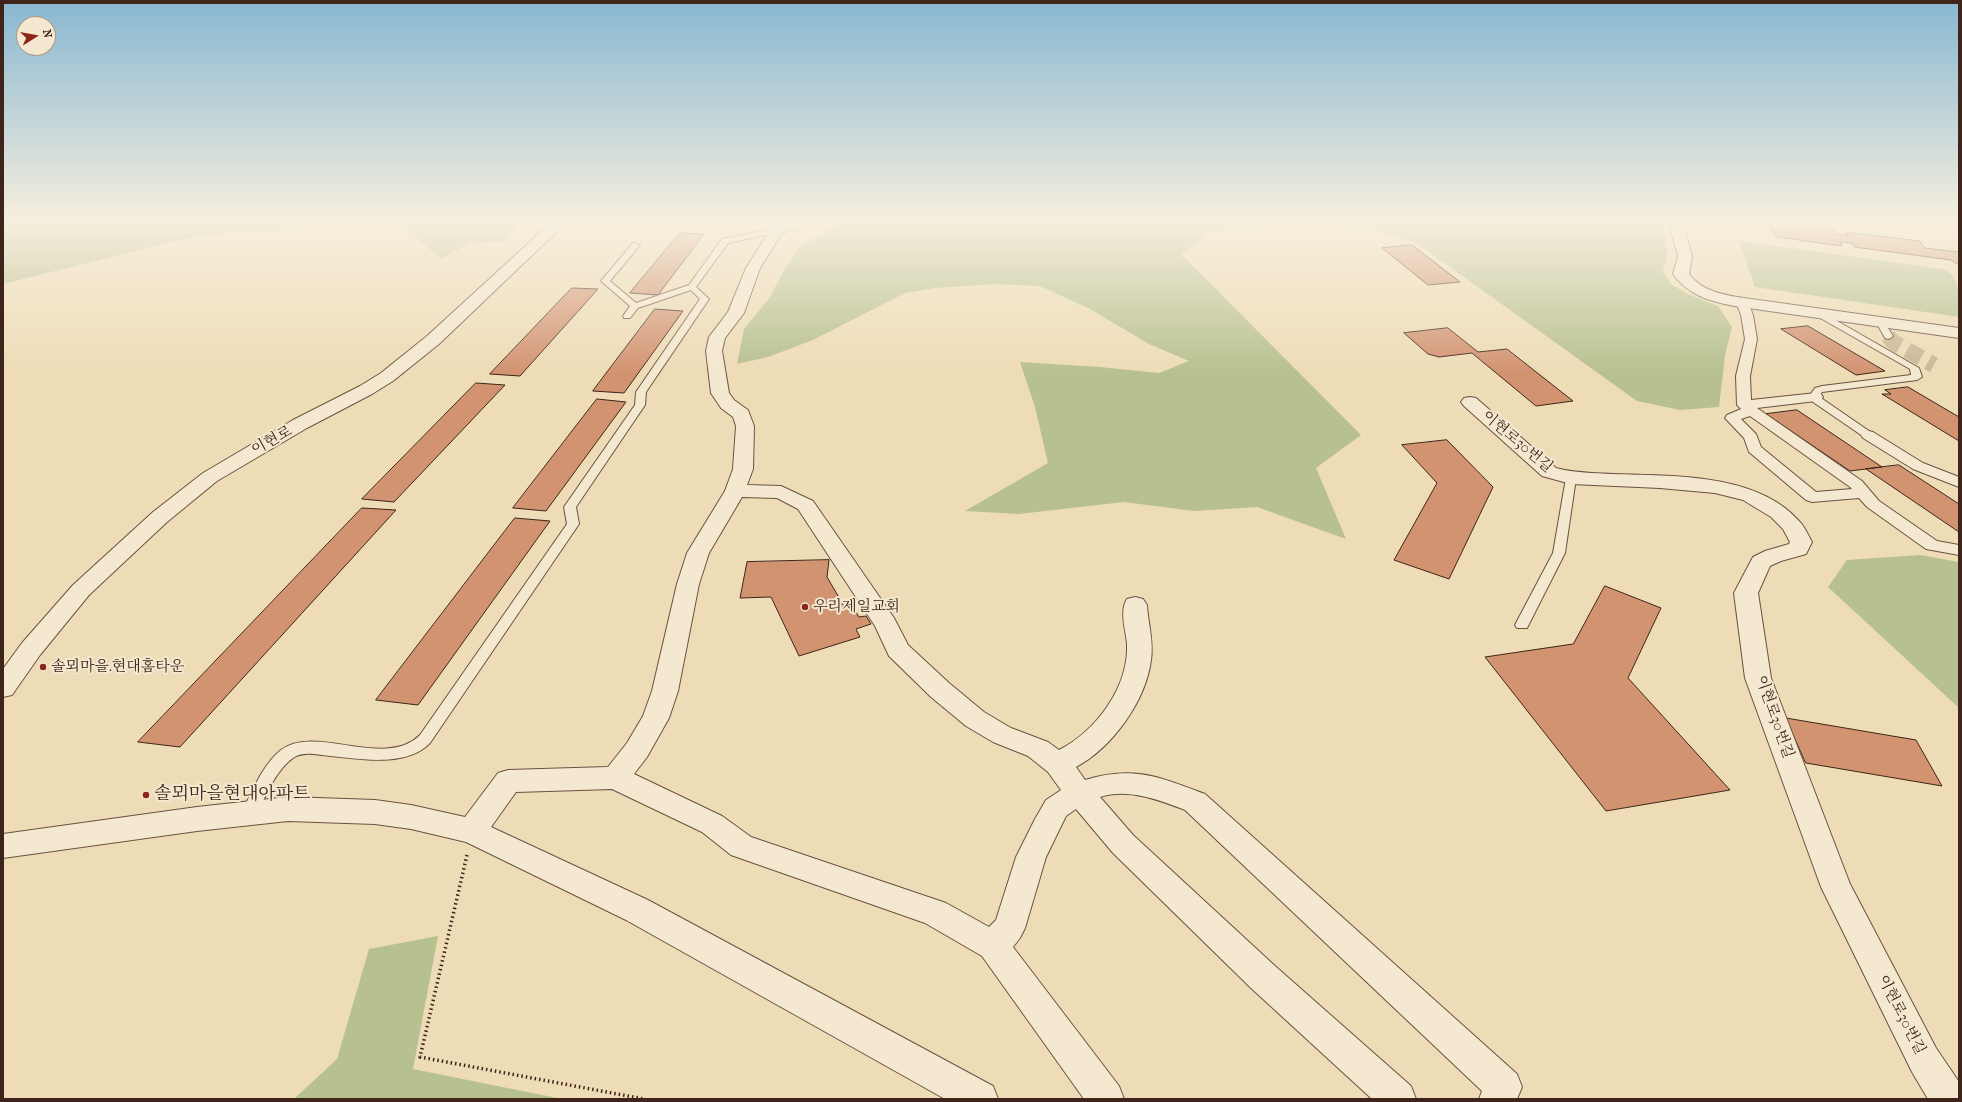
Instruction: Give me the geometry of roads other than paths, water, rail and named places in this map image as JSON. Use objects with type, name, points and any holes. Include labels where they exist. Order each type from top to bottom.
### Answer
[{"type":"street","name":"이현로","points":[[3,688],[31,649],[76,596],[113,559],[160,517],[210,477],[300,424],[366,390],[398,369],[433,340],[508,270]]},
{"type":"street","points":[[616,778],[637,750],[656,718],[665,691],[688,584],[698,553],[735,491],[743,469],[745,426],[741,414],[727,404],[720,394],[714,351],[717,337],[736,313],[752,270]]},
{"type":"street","points":[[1682,270],[1681,274],[1684,281],[1706,294],[1748,303],[1959,333]]},
{"type":"street","points":[[1748,303],[1747,315],[1751,339],[1743,376],[1747,407],[1856,484],[1873,504],[1932,545],[1959,550]]},
{"type":"street","points":[[1816,398],[1747,407],[1732,418],[1751,437],[1754,449],[1812,497],[1863,493]]},
{"type":"street","name":"이현로30번길","points":[[1470,402],[1549,472],[1571,478],[1716,486],[1750,496],[1778,513],[1792,526],[1802,542],[1798,549],[1774,556],[1761,562],[1746,593],[1758,678],[1836,887],[1924,1060],[1949,1099]]},
{"type":"street","points":[[1868,435],[1918,466],[1959,482]]},
{"type":"street","points":[[735,491],[781,492],[806,505],[886,624],[898,650],[974,720],[1002,736],[1038,749],[1058,764],[1079,793],[1123,844],[1263,977],[1398,1099]]},
{"type":"street","points":[[1058,764],[1084,750],[1100,735],[1117,712],[1129,688],[1139,660],[1135,605]]},
{"type":"street","points":[[472,831],[508,781],[616,778],[712,824],[741,846],[935,913],[993,946],[1106,1099]]},
{"type":"street","points":[[993,946],[1010,928],[1031,857],[1056,808],[1079,793],[1104,785],[1131,783],[1161,789],[1195,802],[1504,1087],[1497,1099]]},
{"type":"street","points":[[3,846],[250,812],[321,809],[375,812],[411,817],[472,831],[637,910],[980,1099]]},
{"type":"lane","points":[[614,270],[605,281],[635,306]]},
{"type":"lane","points":[[627,316],[635,306],[692,287],[704,270]]},
{"type":"lane","points":[[250,812],[278,763],[287,754],[300,749],[311,748],[384,755],[417,747],[426,739],[573,524],[570,507],[640,405],[641,392],[705,299],[692,287]]},
{"type":"lane","points":[[1818,313],[1914,368],[1916,376],[1818,390],[1815,395],[1816,398],[1826,408],[1868,435]]},
{"type":"lane","points":[[1880,322],[1888,336]]},
{"type":"lane","points":[[1522,625],[1559,553],[1571,478]]},
{"type":"tunnel","points":[[1888,336],[1893,342],[1934,365]]},
{"type":"place","name":"우리제일교회","points":[[805,607]]},
{"type":"place","name":"솔뫼마을.현대홈타운","points":[[43,667]]},
{"type":"place","name":"솔뫼마을현대아파트","points":[[146,795]]}]
